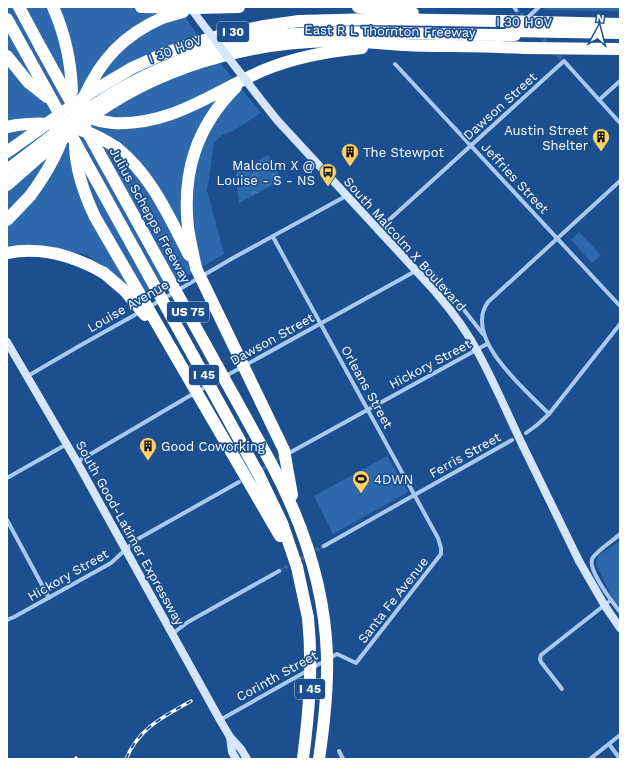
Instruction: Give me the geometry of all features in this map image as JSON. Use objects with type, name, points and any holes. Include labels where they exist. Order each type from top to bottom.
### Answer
[{"type":"highway","name":"Julius Schepps Freeway","points":[[19,7],[268,456],[295,512],[313,564],[325,627],[327,680],[319,759]]},
{"type":"highway","points":[[7,220],[30,196],[45,176],[60,149],[71,105],[72,91],[70,63],[64,36],[53,7]]},
{"type":"highway","points":[[141,7],[239,7]]},
{"type":"highway","points":[[193,7],[149,24],[134,33],[118,46],[106,59],[89,84],[84,97],[76,131],[75,147],[78,172],[82,189],[88,203],[203,405]]},
{"type":"highway","points":[[358,7],[468,20]]},
{"type":"highway","name":"I 45","points":[[7,19],[259,475],[278,514],[297,567],[305,602],[310,650],[310,695],[303,759]]},
{"type":"highway","name":"East R L Thornton Freeway","points":[[7,152],[112,79],[132,68],[163,54],[197,42],[230,33],[299,21],[374,19],[620,24]]},
{"type":"highway","name":"I 30 HOV","points":[[7,162],[79,110],[123,82],[184,54],[229,41],[279,32],[327,28],[513,33],[620,38]]},
{"type":"highway","name":"I 30 HOV","points":[[7,170],[87,110],[130,84],[182,60],[230,45],[272,36],[323,32],[620,33]]},
{"type":"highway","name":"East R L Thornton Freeway","points":[[7,185],[39,157],[100,110],[177,71],[208,60],[265,47],[305,42],[347,41],[406,46],[620,50]]},
{"type":"highway","points":[[7,56],[28,82],[46,97],[86,118],[113,123],[143,122],[175,114],[246,78],[284,62],[333,51],[368,47],[406,46]]},
{"type":"highway","points":[[183,232],[187,187],[191,165],[202,131],[224,100],[246,78]]},
{"type":"highway","points":[[12,126],[47,123],[72,127],[98,136],[117,148],[134,163],[147,180],[183,232],[196,268],[284,450],[295,512]]},
{"type":"highway","points":[[7,253],[30,251],[56,253],[71,257],[104,273],[125,291],[136,303],[203,405],[264,506],[297,567]]},
{"type":"street","name":"South Malcolm X Boulevard","points":[[193,7],[201,22],[277,120],[418,273],[443,302],[471,340],[584,570],[620,628]]},
{"type":"street","points":[[525,19],[539,7]]},
{"type":"street","name":"Dawson Street","points":[[378,230],[564,61],[599,100]]},
{"type":"street","name":"Jeffries Street","points":[[395,64],[620,306]]},
{"type":"street","points":[[620,81],[599,100],[620,123]]},
{"type":"street","name":"Hickory Street","points":[[291,452],[488,344],[483,334],[482,316],[488,302],[620,181]]},
{"type":"street","name":"Louise Avenue","points":[[26,377],[233,258],[346,196]]},
{"type":"street","name":"Orleans Street","points":[[274,236],[320,324],[415,495],[438,538],[441,548]]},
{"type":"street","points":[[418,273],[422,268],[426,267],[449,291],[483,334]]},
{"type":"street","name":"Dawson Street","points":[[77,462],[186,398],[320,324],[418,273]]},
{"type":"street","points":[[526,432],[537,425],[549,414],[620,324]]},
{"type":"street","name":"South Good-Latimer Expressway","points":[[7,342],[26,377],[67,444],[220,720],[230,737],[241,749],[247,759]]},
{"type":"street","points":[[488,344],[503,366],[549,414]]},
{"type":"street","name":"Ferris Street","points":[[324,546],[512,440]]},
{"type":"street","points":[[7,478],[67,444]]},
{"type":"street","name":"Hickory Street","points":[[7,620],[111,563],[136,540],[239,482]]},
{"type":"street","points":[[7,520],[49,598]]},
{"type":"street","points":[[620,534],[596,554],[592,559],[591,564],[594,572],[620,612]]},
{"type":"street","name":"Santa Fe Avenue","points":[[344,656],[356,663],[437,560],[441,554],[441,548]]},
{"type":"street","points":[[172,634],[188,622],[279,571]]},
{"type":"street","points":[[562,689],[545,668],[540,659],[541,655],[611,600]]},
{"type":"street","name":"Corinth Street","points":[[220,720],[337,654],[344,656]]},
{"type":"street","points":[[590,759],[620,735]]},
{"type":"street","name":"South Good-Latimer Expressway","points":[[230,737],[232,752],[236,759]]},
{"type":"street","points":[[608,744],[620,759]]},
{"type":"street","points":[[339,751],[343,759]]},
{"type":"green space","points":[[7,7],[179,7],[196,33],[261,113],[233,131],[222,135],[214,143],[207,191],[224,254],[130,310],[108,268],[84,254],[7,246]]},
{"type":"green space","points":[[547,7],[620,7],[620,11],[543,10]]},
{"type":"green space","points":[[268,155],[282,180],[239,203],[236,175],[240,167],[246,163],[256,162]]},
{"type":"green space","points":[[579,232],[601,255],[592,263],[571,240]]},
{"type":"green space","name":"4DWN","points":[[387,456],[408,492],[333,534],[314,496]]},
{"type":"green space","points":[[620,541],[620,611],[616,606],[596,564],[599,555]]},
{"type":"tunnel","points":[[516,10],[525,19]]},
{"type":"tunnel","points":[[539,35],[550,46]]},
{"type":"tunnel","points":[[554,51],[564,61]]},
{"type":"tunnel","points":[[247,478],[284,456]]},
{"type":"tunnel","points":[[279,571],[324,546]]},
{"type":"railway","points":[[126,759],[131,748],[145,731],[162,718],[191,701]]},
{"type":"place","name":"Austin Street Shelter","points":[[601,152]]},
{"type":"place","name":"The Stewpot","points":[[350,167]]},
{"type":"place","name":"Malcolm X @ Louise - S - NS","points":[[328,187]]},
{"type":"place","name":"Good Coworking","points":[[148,461]]},
{"type":"place","name":"4DWN","points":[[361,494]]}]
